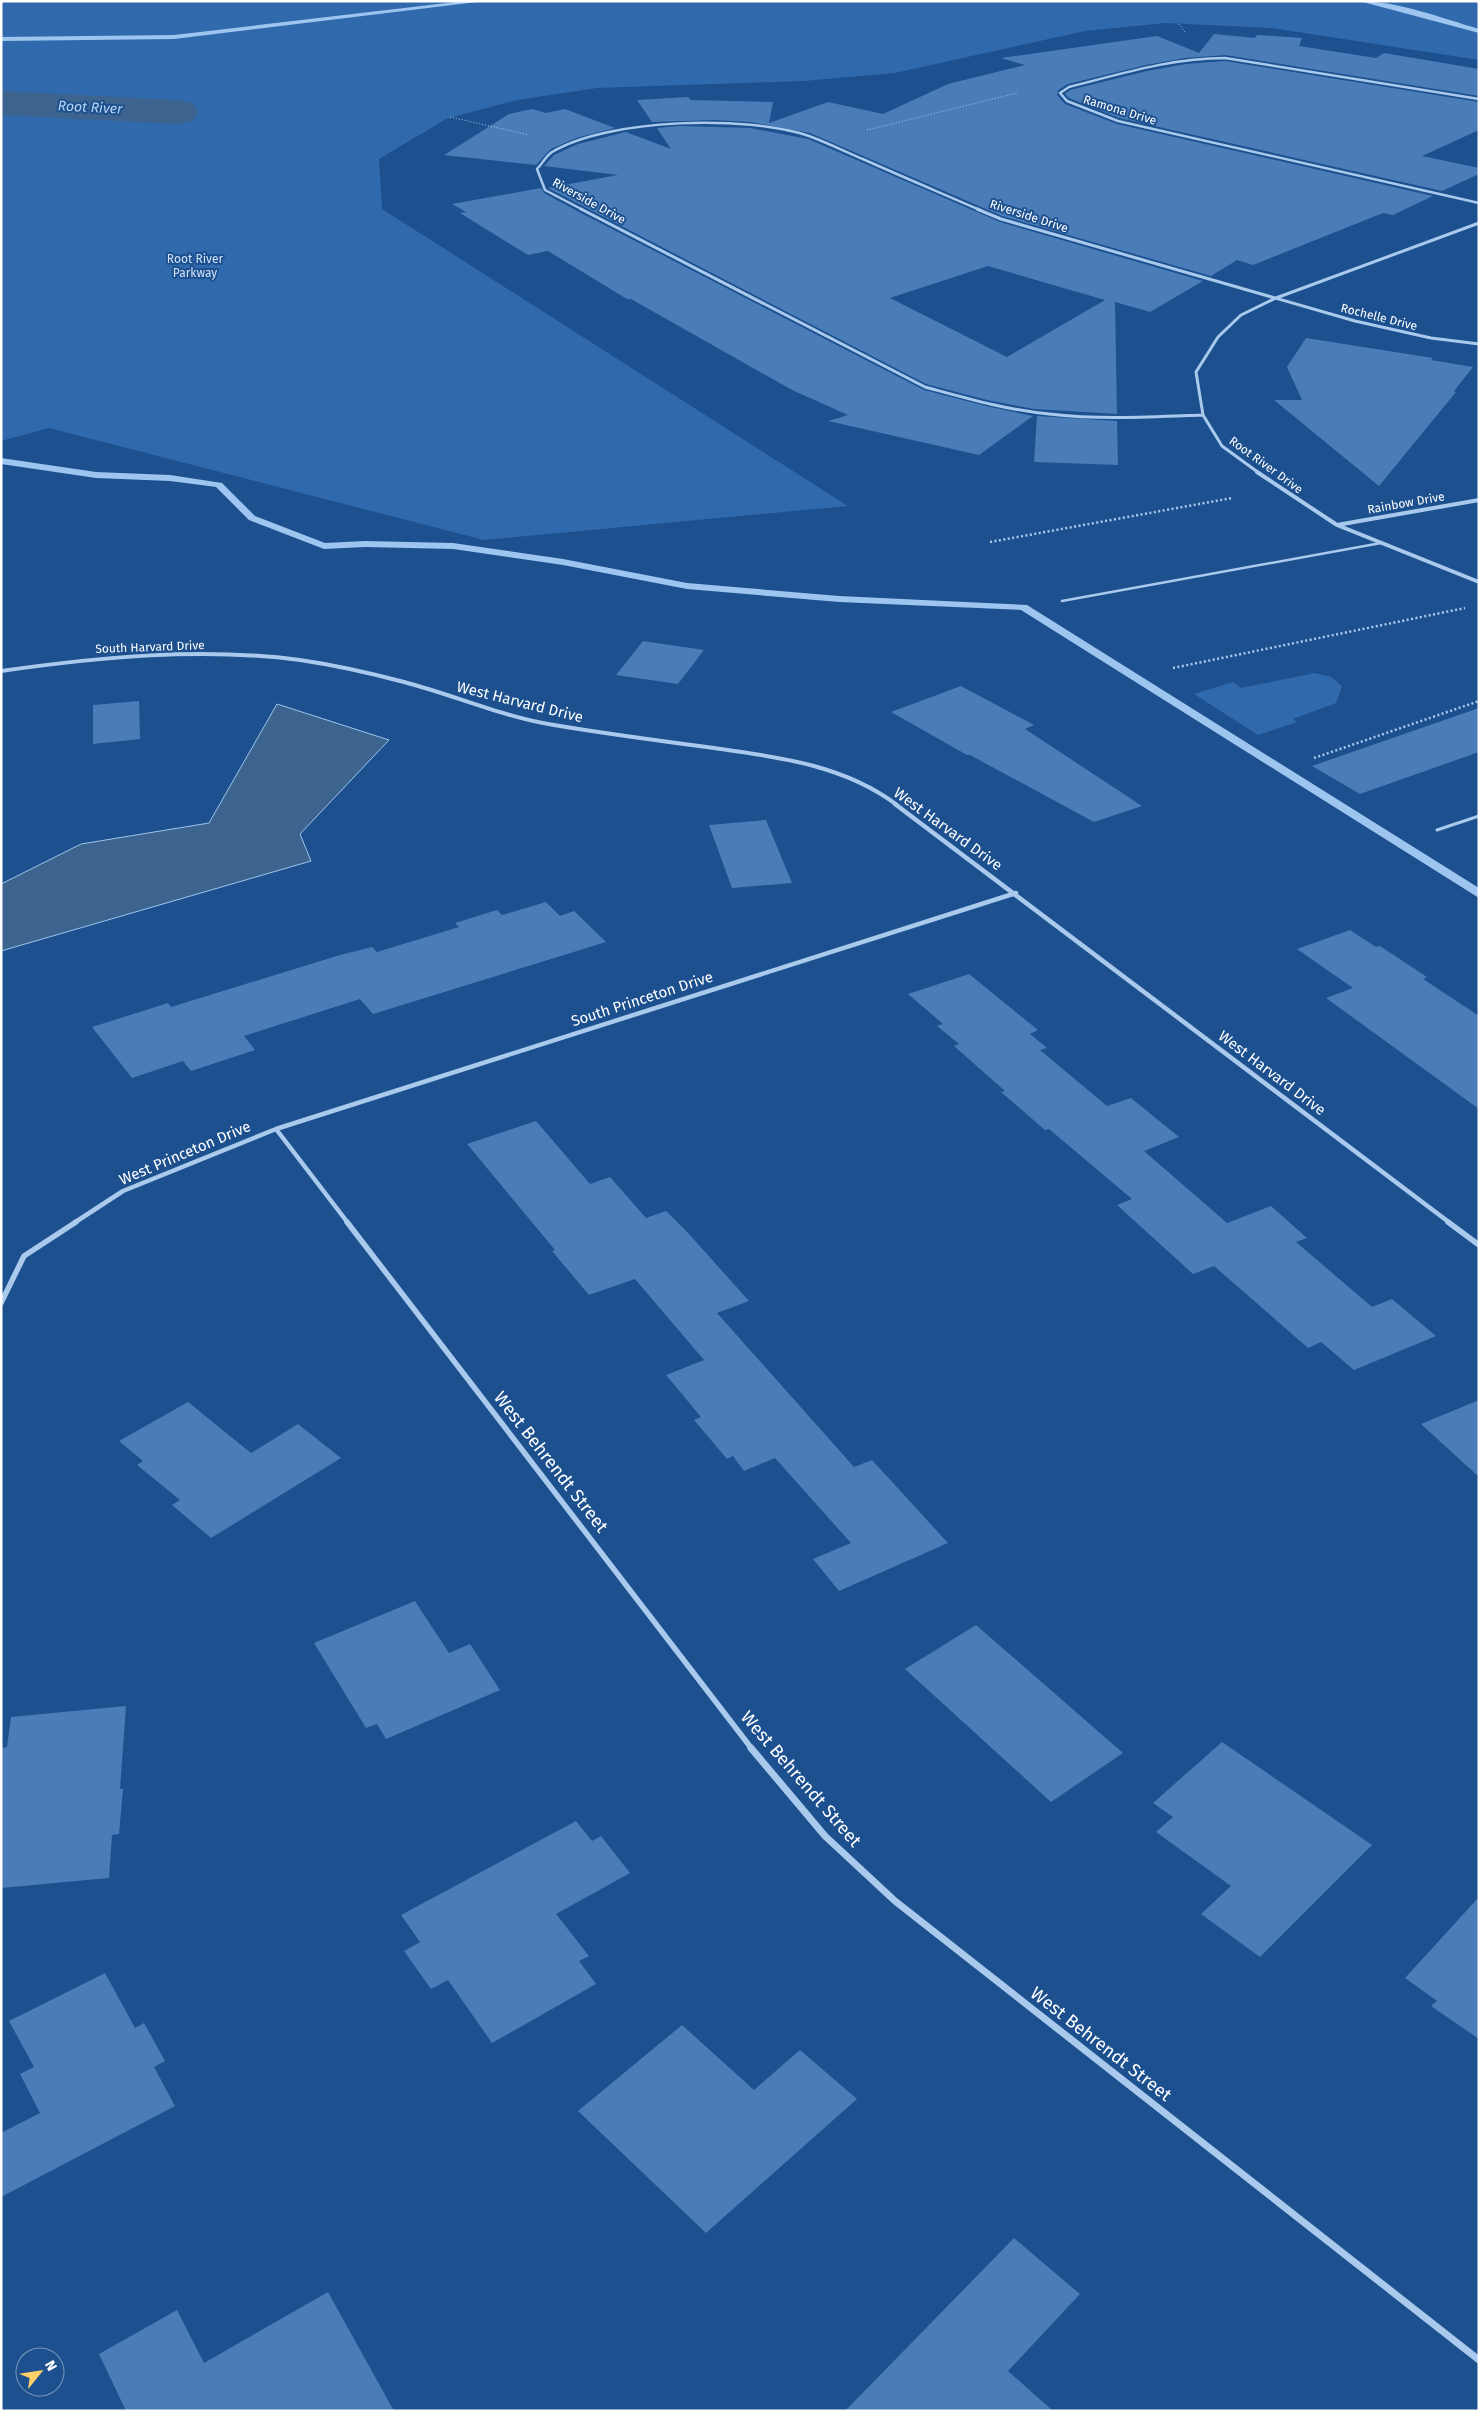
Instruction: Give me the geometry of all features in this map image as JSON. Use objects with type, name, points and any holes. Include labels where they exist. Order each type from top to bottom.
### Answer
[{"type":"street","name":"Ramona Drive","points":[[1479,99],[1225,58],[1197,57],[1174,60],[1069,87],[1060,93],[1067,101],[1118,121],[1479,203]]},
{"type":"street","name":"Riverside Drive","points":[[1203,415],[1128,417],[1050,414],[992,405],[925,387],[546,190],[537,169],[551,153],[581,140],[619,129],[669,124],[722,124],[768,128],[808,136],[1001,218],[1276,298]]},
{"type":"street","name":"Root River Drive","points":[[1479,223],[1276,298],[1241,315],[1218,337],[1196,372],[1203,415],[1222,446],[1264,477],[1337,525],[1479,582]]},
{"type":"street","name":"Rochelle Drive","points":[[1276,298],[1355,321],[1431,338],[1479,344]]},
{"type":"street","name":"Rainbow Drive","points":[[1337,525],[1479,500]]},
{"type":"street","name":"South Harvard Drive","points":[[1,671],[80,660],[185,653],[300,660]]},
{"type":"street","name":"West Harvard Drive","points":[[300,660],[404,682],[495,711],[552,725],[796,760],[843,775],[885,796],[1016,893],[1479,1245]]},
{"type":"street","name":"South Princeton Drive","points":[[276,1129],[1016,893]]},
{"type":"street","name":"West Princeton Drive","points":[[1,1303],[24,1256],[124,1191],[276,1129]]},
{"type":"street","name":"West Behrendt Street","points":[[276,1129],[751,1748],[825,1836],[895,1901],[1479,2360]]},
{"type":"lane","points":[[1062,601],[1381,543]]},
{"type":"lane","points":[[1437,830],[1479,816]]},
{"type":"path","points":[[820,142],[1017,93]]},
{"type":"path","points":[[450,117],[533,136]]},
{"type":"path","points":[[990,542],[1232,498]]},
{"type":"path","points":[[1173,668],[1468,608]]},
{"type":"path","points":[[1314,758],[1479,701]]},
{"type":"green space","name":"Root River Parkway","points":[[1,1],[1479,1],[1479,60],[1272,28],[1165,23],[1085,31],[895,73],[804,81],[597,88],[517,100],[446,119],[379,159],[382,209],[848,506],[484,540],[49,428],[1,441]]},
{"type":"green space","points":[[1315,673],[1331,677],[1342,686],[1336,703],[1293,719],[1297,722],[1258,735],[1194,694],[1233,682],[1241,688]]},
{"type":"shaded area","points":[[277,704],[389,740],[300,834],[311,861],[1,951],[1,884],[81,844],[209,823]]},
{"type":"building","points":[[1214,34],[1255,38],[1257,35],[1302,38],[1299,46],[1376,58],[1384,53],[1479,69],[1479,96],[1225,55],[1185,58],[1146,65],[1068,84],[1058,90],[1057,95],[1065,104],[1117,124],[1433,196],[1393,215],[1383,213],[1253,265],[1237,260],[1211,276],[1002,216],[810,133],[751,122],[715,120],[652,122],[637,100],[688,97],[691,100],[773,102],[769,123],[828,102],[883,114],[948,84],[1025,65],[1001,58],[1157,36],[1199,53]]},
{"type":"building","points":[[1225,61],[1479,102],[1479,130],[1422,156],[1479,168],[1479,174],[1442,191],[1119,118],[1069,98],[1065,94],[1070,90],[1147,71],[1186,64]]},
{"type":"building","points":[[532,109],[546,113],[565,109],[615,128],[576,138],[551,149],[536,165],[444,155],[509,114]]},
{"type":"building","points":[[679,126],[750,128],[808,139],[1000,222],[1203,281],[1150,312],[1115,302],[1117,414],[1034,409],[987,400],[926,384],[548,188],[618,175],[544,166],[554,155],[578,144],[626,132],[671,149],[657,128]],"holes":[[[988,266],[1105,300],[1007,357],[890,298]]]},
{"type":"building","points":[[541,188],[544,193],[579,212],[924,390],[1033,416],[979,455],[828,421],[848,415],[792,390],[631,299],[627,299],[548,251],[528,255],[460,213],[466,212],[452,204]]},
{"type":"building","points":[[1306,338],[1433,358],[1431,360],[1473,367],[1454,391],[1456,392],[1379,486],[1274,400],[1302,400],[1287,367]]},
{"type":"building","points":[[1037,416],[1117,421],[1118,465],[1034,462]]},
{"type":"building","points":[[643,641],[704,650],[678,684],[616,675]]},
{"type":"building","points":[[961,686],[1034,725],[1025,729],[1142,806],[1094,822],[967,755],[891,712]]},
{"type":"building","points":[[139,701],[140,739],[93,744],[93,705]]},
{"type":"building","points":[[1479,708],[1479,752],[1360,794],[1312,766]]},
{"type":"building","points":[[766,820],[792,883],[732,888],[709,825]]},
{"type":"building","points":[[546,902],[560,916],[574,911],[606,942],[373,1014],[360,999],[244,1036],[255,1050],[191,1071],[183,1061],[132,1078],[92,1027],[168,1003],[171,1007],[340,955],[372,947],[377,952],[459,927],[455,923],[497,910],[502,915]]},
{"type":"building","points":[[1350,930],[1376,947],[1380,946],[1427,977],[1423,979],[1479,1016],[1479,1109],[1326,998],[1353,988],[1297,949]]},
{"type":"building","points":[[969,974],[1038,1030],[1030,1034],[1047,1048],[1040,1050],[1107,1106],[1131,1098],[1179,1137],[1144,1151],[1227,1223],[1271,1206],[1307,1238],[1296,1242],[1372,1307],[1392,1299],[1436,1336],[1354,1370],[1321,1342],[1308,1348],[1214,1266],[1193,1274],[1117,1205],[1132,1199],[1049,1129],[1045,1130],[1001,1092],[1005,1091],[954,1046],[959,1044],[937,1026],[943,1024],[908,994]]},
{"type":"building","points":[[536,1121],[590,1184],[610,1177],[646,1218],[666,1211],[689,1234],[749,1301],[717,1313],[854,1467],[872,1460],[948,1543],[839,1591],[813,1559],[851,1543],[775,1458],[744,1471],[733,1456],[727,1459],[694,1420],[701,1417],[666,1375],[704,1360],[635,1279],[589,1295],[552,1251],[555,1250],[467,1144]]},
{"type":"building","points":[[1479,1400],[1479,1477],[1421,1424]]},
{"type":"building","points":[[188,1402],[251,1453],[298,1424],[341,1458],[211,1538],[172,1505],[180,1500],[137,1465],[143,1461],[119,1441]]},
{"type":"building","points":[[415,1601],[449,1653],[470,1644],[500,1690],[386,1739],[377,1724],[366,1728],[314,1643]]},
{"type":"building","points":[[976,1625],[1123,1753],[1051,1802],[905,1669]]},
{"type":"building","points":[[126,1706],[120,1789],[123,1789],[119,1834],[112,1835],[109,1878],[1,1888],[1,1748],[7,1747],[11,1717]]},
{"type":"building","points":[[1222,1742],[1372,1845],[1260,1957],[1201,1914],[1231,1886],[1156,1832],[1173,1817],[1153,1803]]},
{"type":"building","points":[[576,1821],[592,1841],[601,1836],[630,1873],[556,1914],[589,1956],[579,1961],[596,1984],[492,2043],[448,1980],[431,1989],[404,1951],[420,1942],[401,1915]]},
{"type":"building","points":[[1479,1897],[1479,2039],[1431,2006],[1437,2001],[1405,1978]]},
{"type":"building","points":[[105,1973],[135,2028],[144,2023],[165,2061],[154,2067],[175,2106],[1,2197],[1,2133],[40,2113],[20,2074],[34,2067],[9,2021]]},
{"type":"building","points":[[682,2025],[754,2090],[800,2050],[857,2099],[706,2233],[578,2111]]},
{"type":"building","points":[[1014,2238],[1080,2294],[1008,2371],[1053,2411],[845,2411]]},
{"type":"building","points":[[328,2292],[394,2411],[126,2411],[99,2354],[177,2310],[204,2363]]},
{"type":"waterway","points":[[1,39],[174,37],[482,1]]},
{"type":"waterway","points":[[1362,1],[1432,17],[1479,31]]},
{"type":"waterway","name":"Root River","points":[[1,103],[178,112]]},
{"type":"waterway","points":[[1,461],[96,475],[170,478],[219,485],[252,518],[324,546],[365,544],[453,546],[563,562],[687,586],[839,599],[1023,607],[1479,894]]}]
